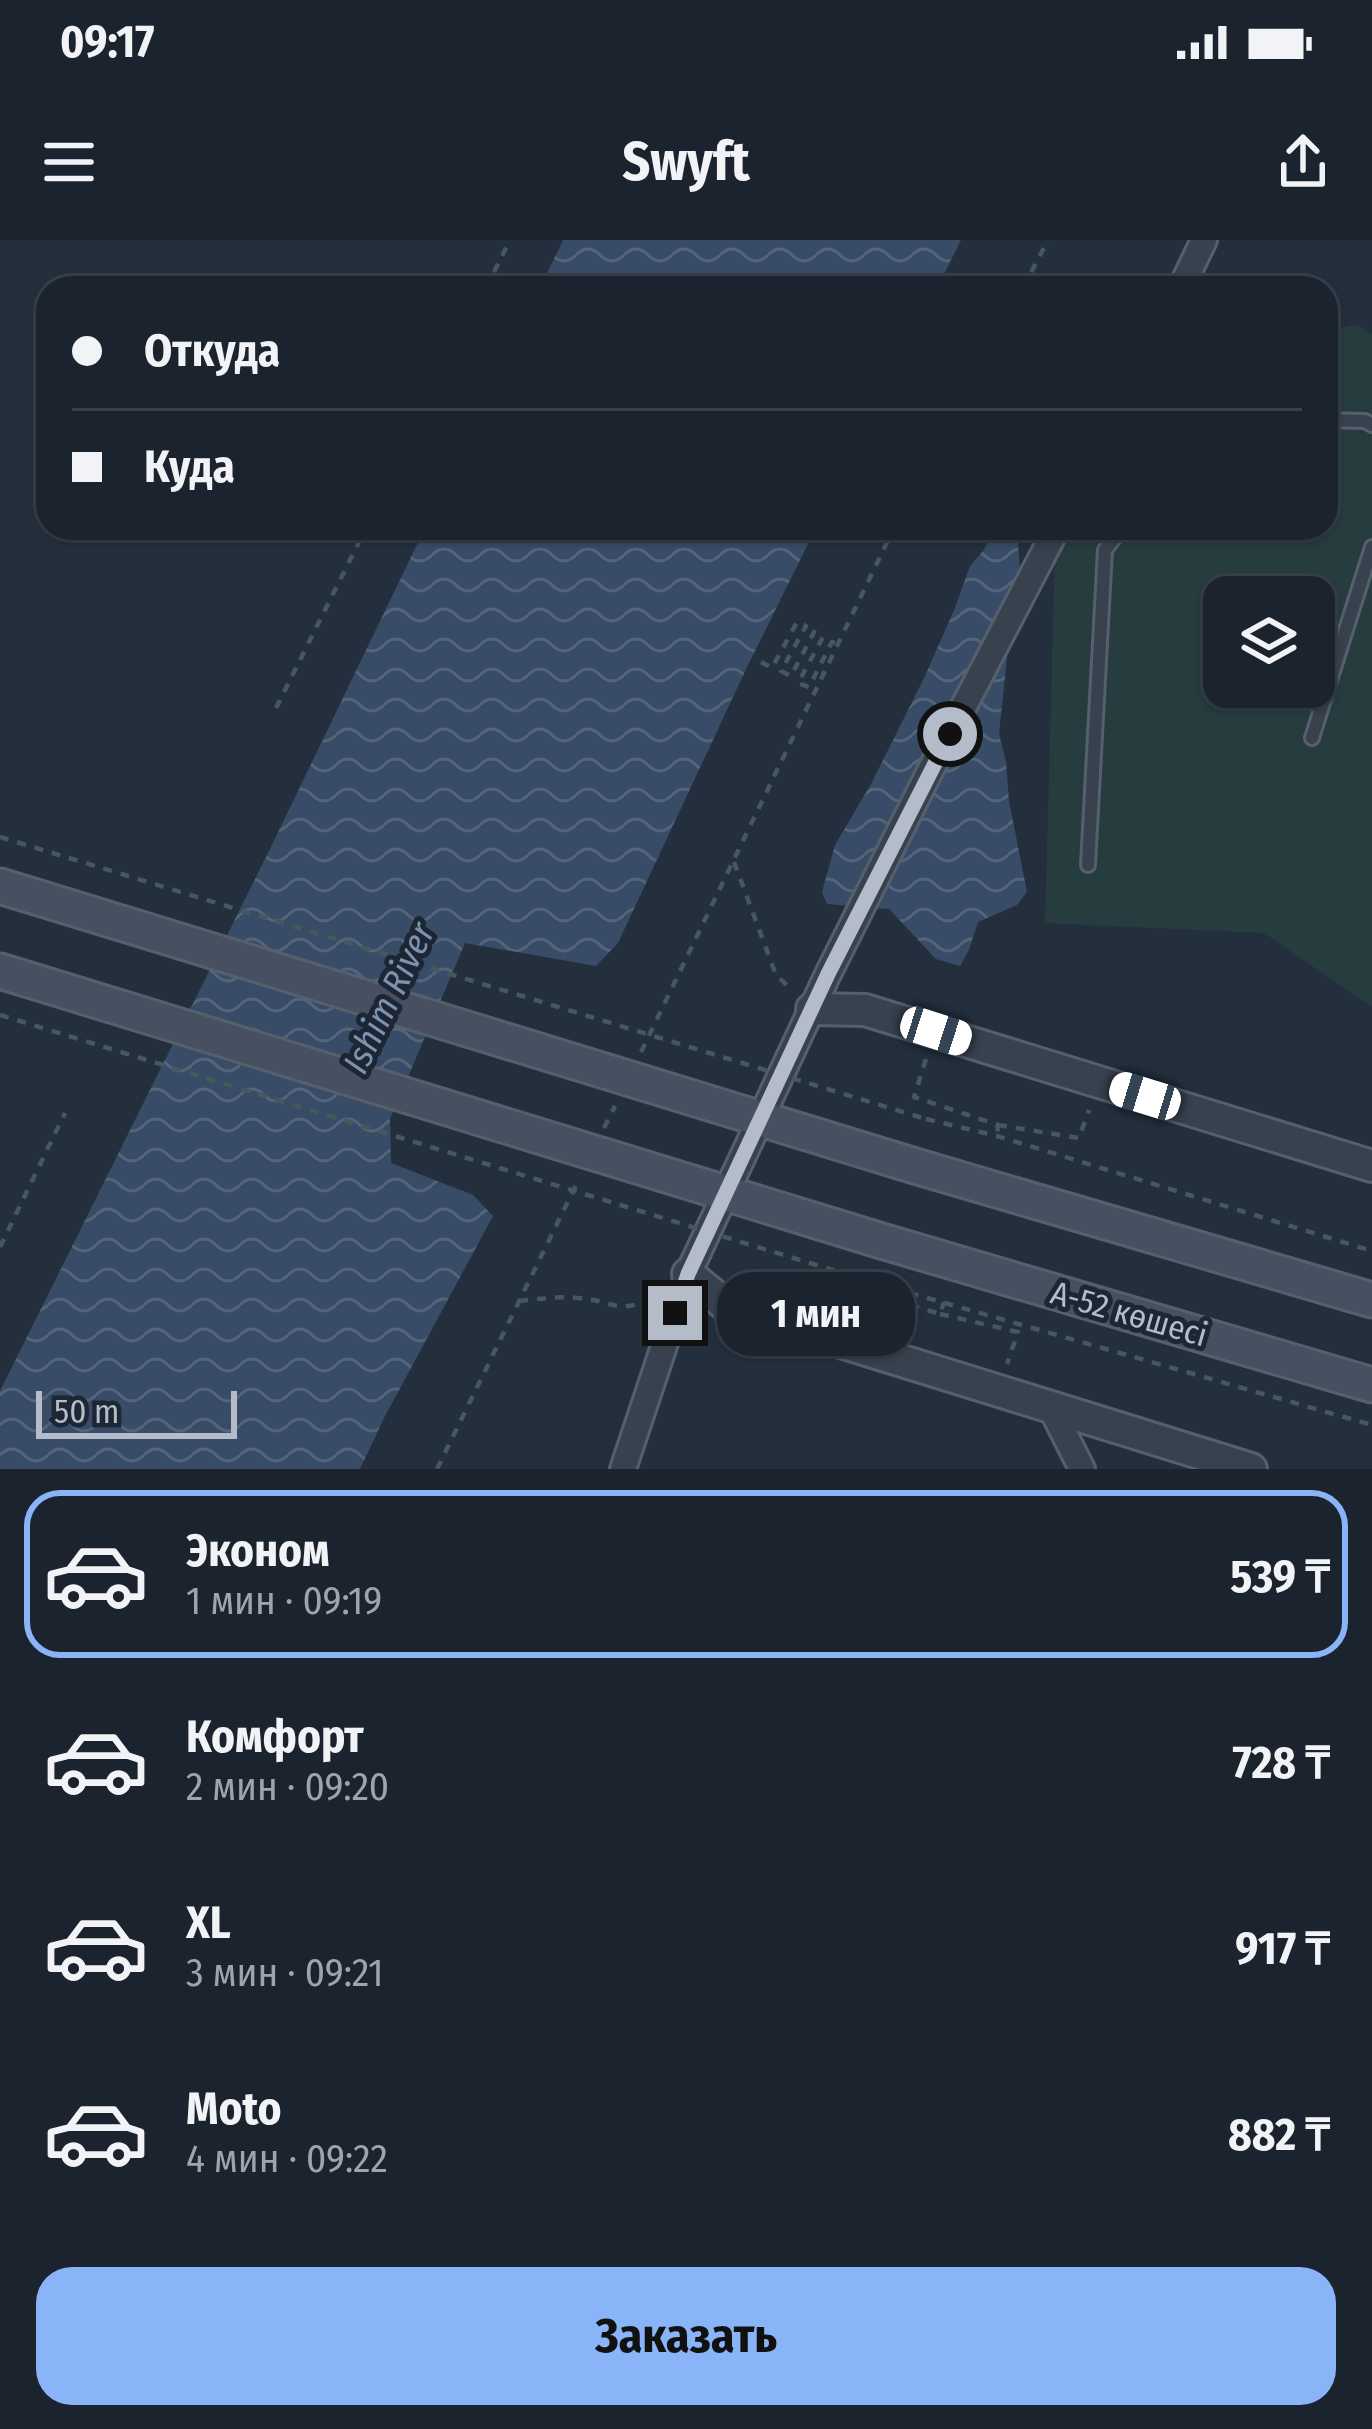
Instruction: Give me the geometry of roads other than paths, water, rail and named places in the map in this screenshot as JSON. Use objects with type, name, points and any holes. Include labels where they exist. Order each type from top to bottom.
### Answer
[{"type":"main road","points":[[0,886],[1372,1300]]},
{"type":"main road","name":"А-52 көшесі","points":[[0,971],[1372,1385]]},
{"type":"street","points":[[1187,276],[1204,240]]},
{"type":"street","points":[[623,1469],[688,1274],[928,775],[1051,540]]},
{"type":"street","points":[[812,1010],[866,1010],[1372,1166]]},
{"type":"street","points":[[688,1274],[728,1307],[1251,1469]]},
{"type":"street","points":[[1050,1406],[1082,1469]]},
{"type":"lane","points":[[1338,420],[1372,424]]},
{"type":"lane","points":[[1088,865],[1105,550],[1113,540]]},
{"type":"lane","points":[[1312,738],[1372,548]]},
{"type":"water","points":[[563,240],[961,240],[943,276],[546,276]]},
{"type":"water","name":"Ishim River","points":[[419,540],[810,540],[618,943],[596,966],[465,943],[390,1119],[391,1163],[473,1195],[493,1216],[360,1469],[0,1469],[0,1391]]},
{"type":"water","points":[[989,540],[1018,540],[1020,571],[1009,601],[999,734],[1027,892],[1017,905],[978,922],[960,966],[936,959],[889,909],[827,904],[822,892],[835,845],[924,678],[970,566]]}]
